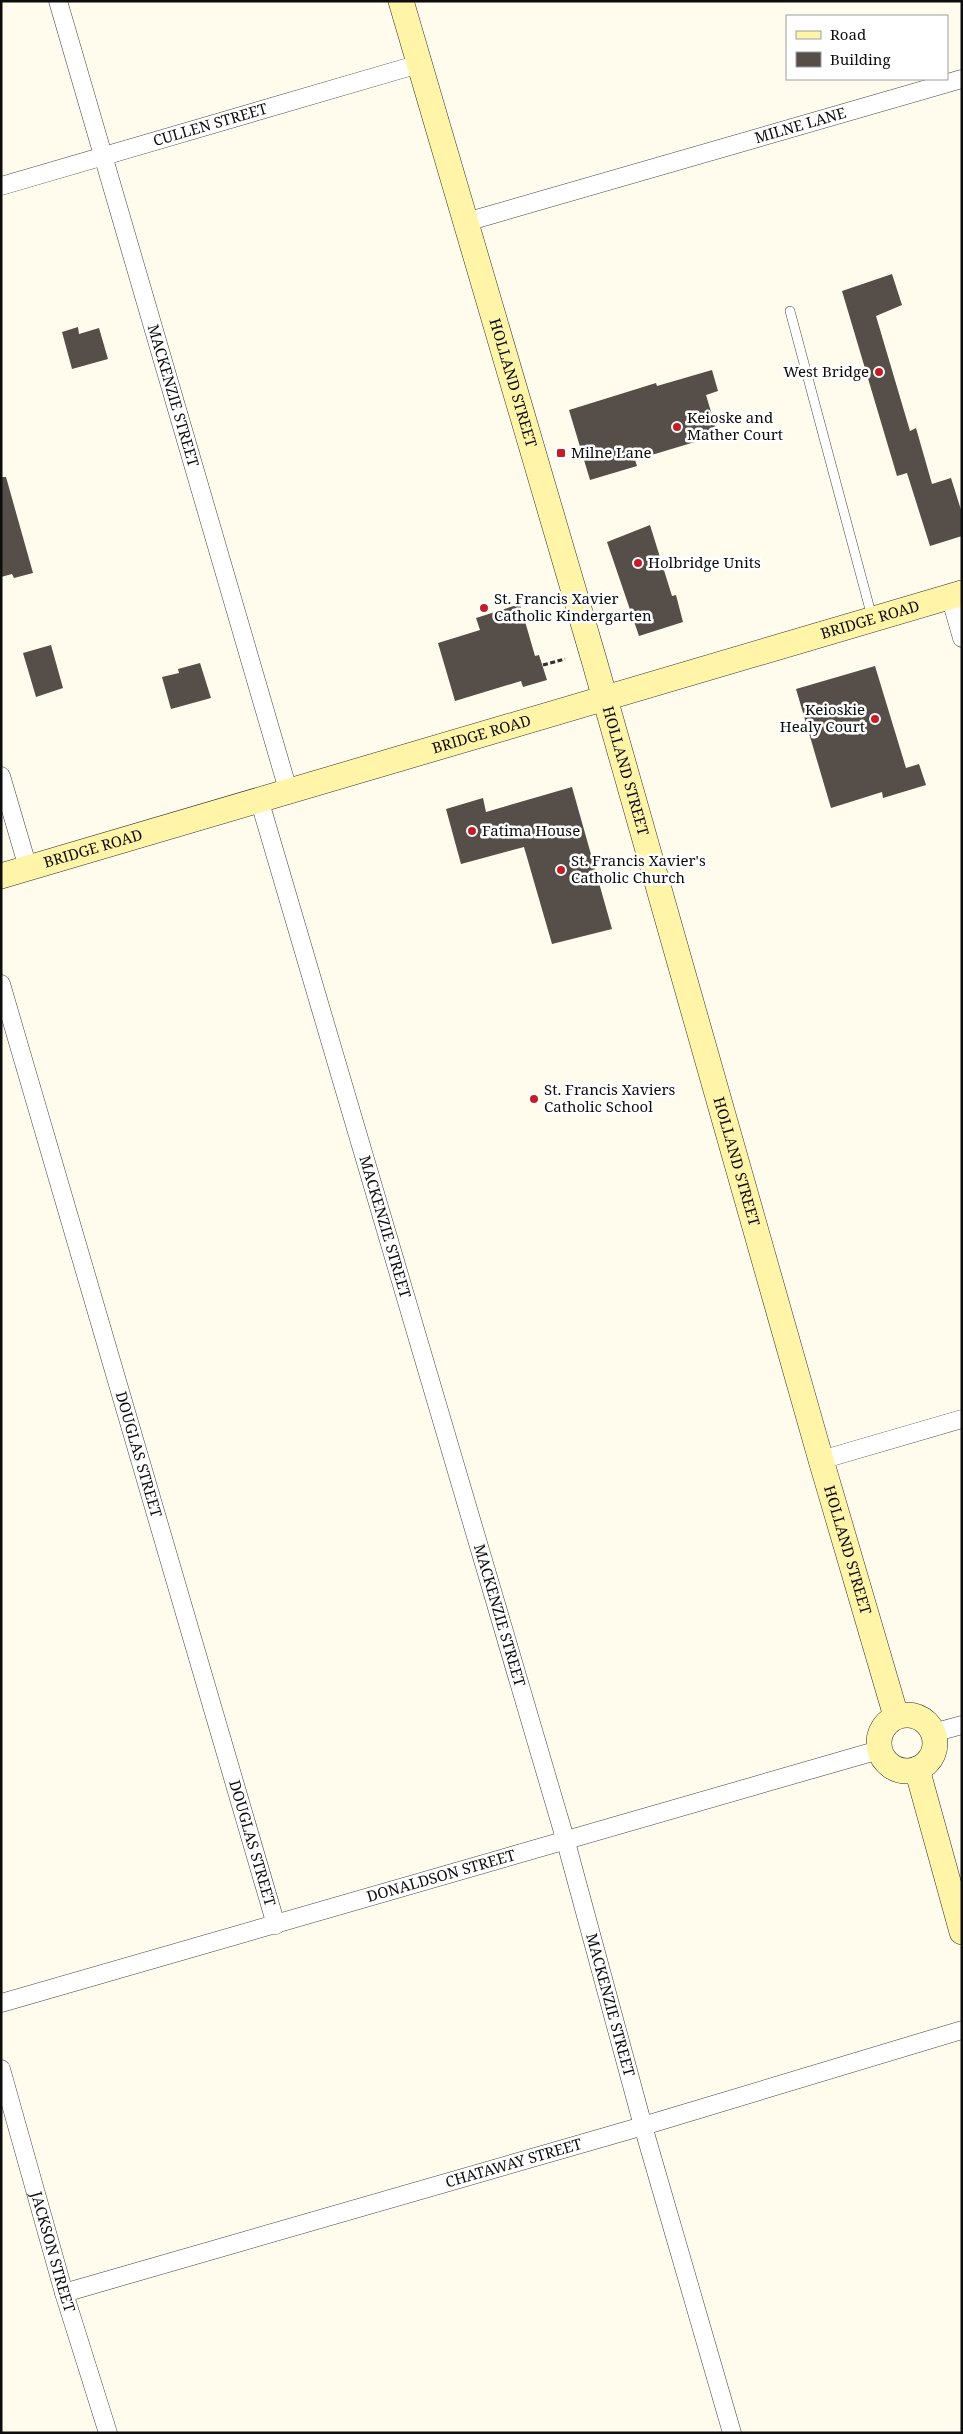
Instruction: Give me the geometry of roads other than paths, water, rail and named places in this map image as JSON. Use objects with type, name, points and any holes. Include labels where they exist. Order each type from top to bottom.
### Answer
[{"type":"street","name":"MACKENZIE STREET","points":[[58,1],[288,790]]},
{"type":"street","name":"HOLLAND STREET","points":[[401,1],[604,698],[821,1460],[896,1716]]},
{"type":"street","name":"CULLEN STREET","points":[[1,186],[419,64]]},
{"type":"street","name":"MILNE LANE","points":[[466,222],[962,79]]},
{"type":"street","name":"BRIDGE ROAD","points":[[1,876],[956,595]]},
{"type":"street","points":[[956,595],[962,638]]},
{"type":"street","points":[[1,776],[28,868]]},
{"type":"street","name":"MACKENZIE STREET","points":[[259,799],[566,1842],[643,2126],[732,2433]]},
{"type":"street","name":"DOUGLAS STREET","points":[[1,984],[276,1925]]},
{"type":"street","points":[[821,1460],[962,1419]]},
{"type":"street","points":[[912,1715],[921,1718],[933,1733],[935,1743],[933,1753],[924,1765],[917,1769],[901,1770],[892,1767],[879,1750],[879,1737],[882,1729],[896,1716],[912,1715]]},
{"type":"street","points":[[933,1733],[962,1725]]},
{"type":"street","name":"DONALDSON STREET","points":[[1,2003],[566,1842],[879,1750]]},
{"type":"street","points":[[917,1769],[962,1932]]},
{"type":"street","name":"CHATAWAY STREET","points":[[64,2292],[643,2126],[962,2030]]},
{"type":"street","name":"JACKSON STREET","points":[[1,2069],[64,2292],[108,2433]]},
{"type":"lane","points":[[790,311],[872,619]]},
{"type":"place","name":"West Bridge","points":[[879,372]]},
{"type":"place","name":"Keioske and Mather Court","points":[[677,427]]},
{"type":"place","name":"Milne Lane","points":[[561,453]]},
{"type":"place","name":"Holbridge Units","points":[[638,563]]},
{"type":"place","name":"St. Francis Xavier Catholic Kindergarten","points":[[484,608]]},
{"type":"place","name":"Keioskie Healy Court","points":[[875,719]]},
{"type":"place","name":"Fatima House","points":[[472,831]]},
{"type":"place","name":"St. Francis Xavier's Catholic Church","points":[[561,870]]},
{"type":"place","name":"St. Francis Xaviers Catholic School","points":[[534,1099]]}]
